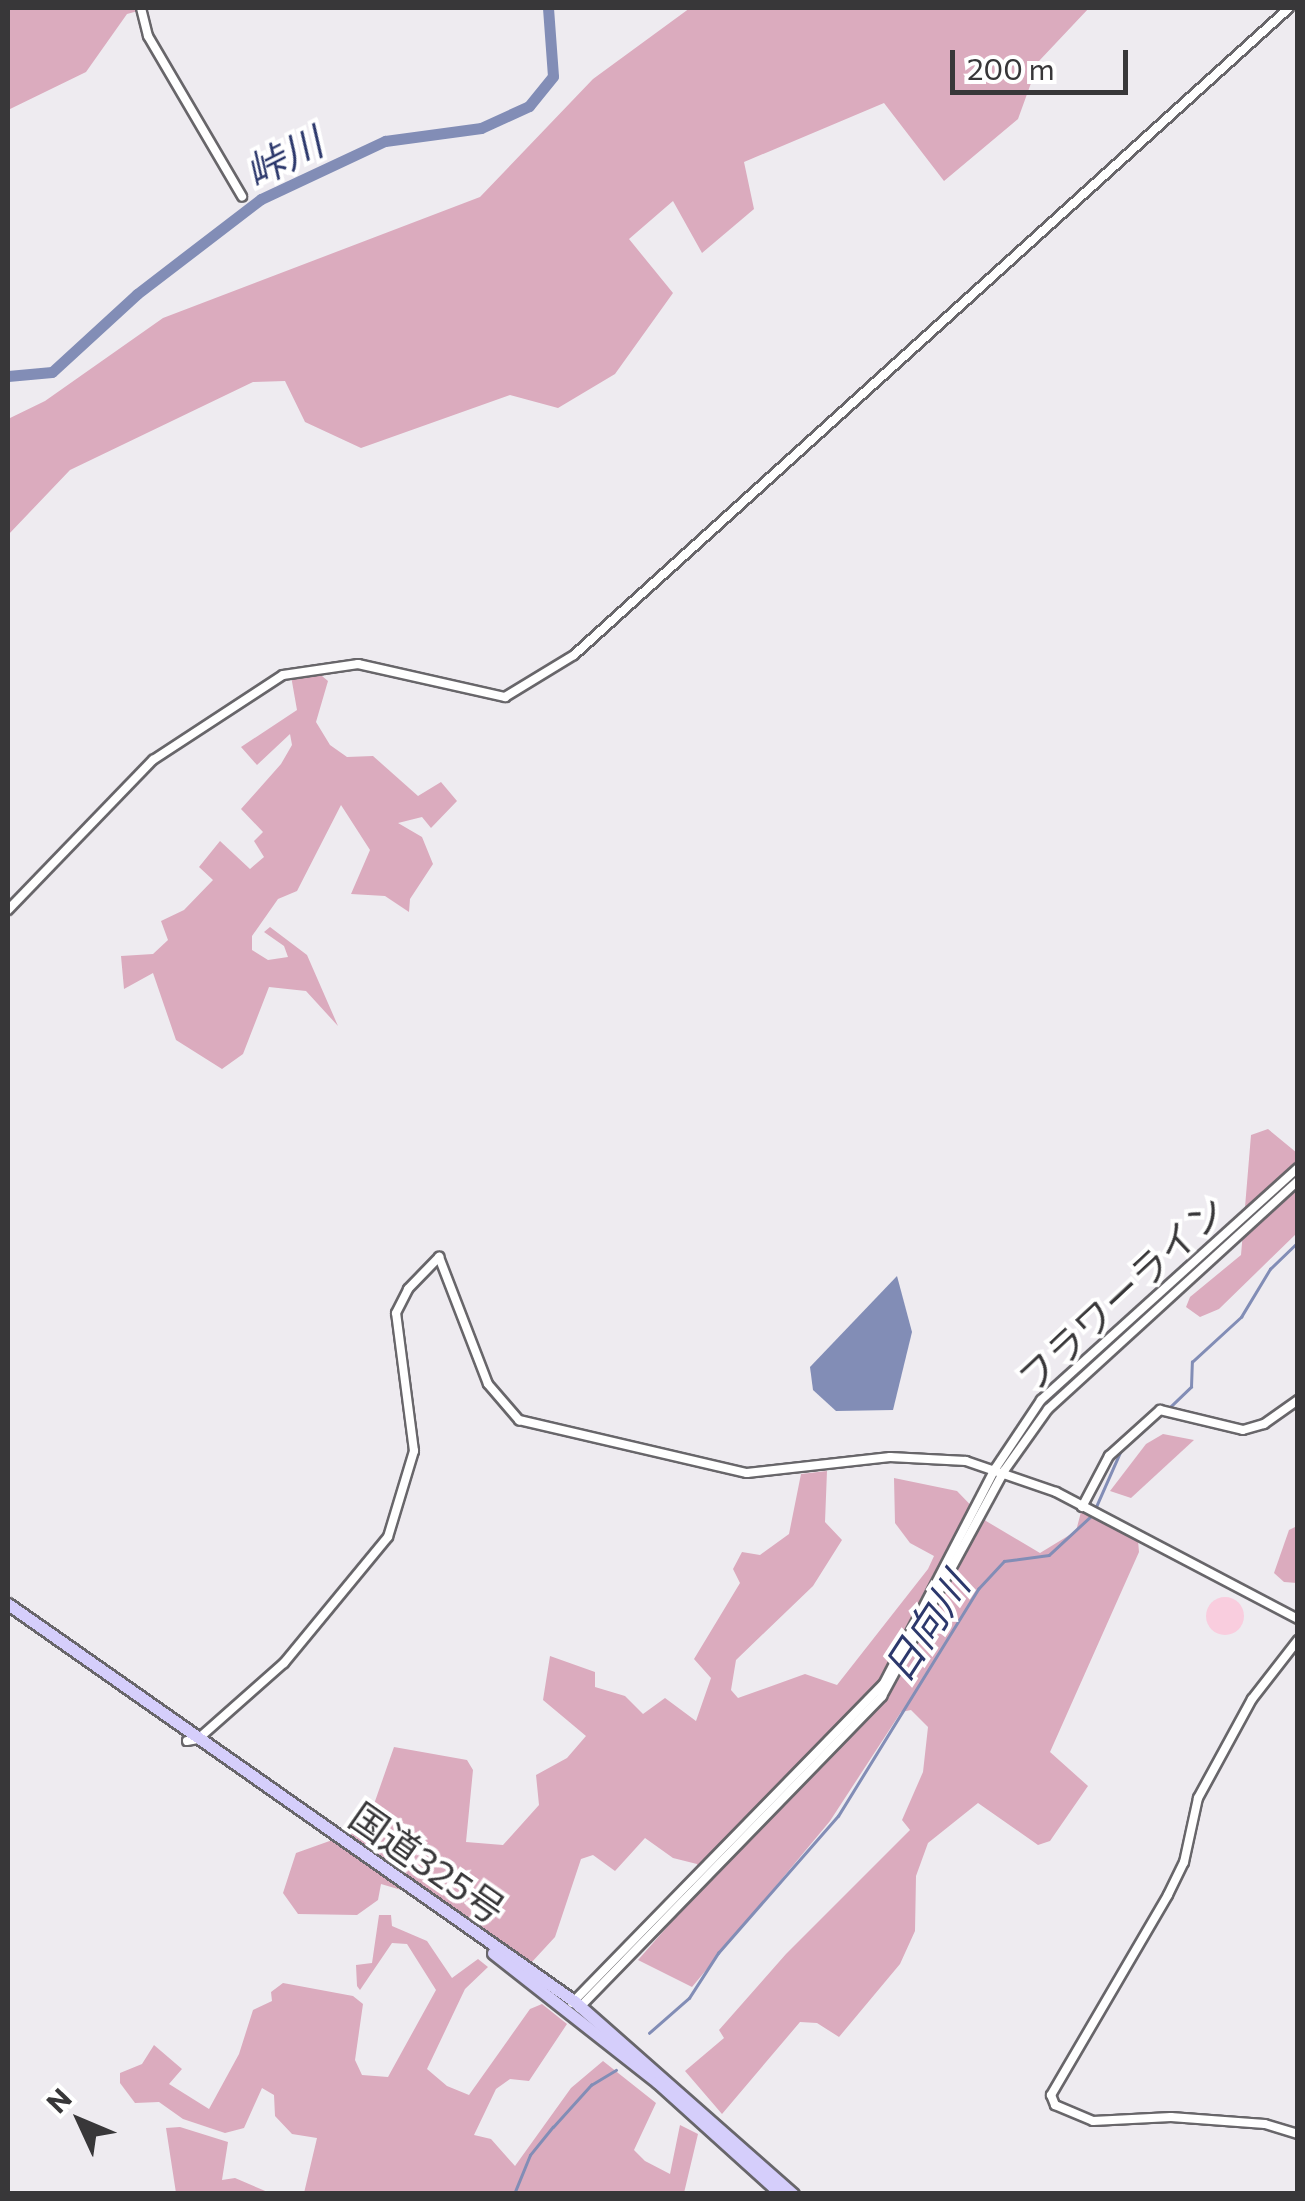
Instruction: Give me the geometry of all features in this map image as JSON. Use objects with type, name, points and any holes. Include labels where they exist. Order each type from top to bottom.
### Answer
[{"type":"highway","name":"国道325号","points":[[8,1607],[573,2008],[793,2194]]},
{"type":"highway","name":"国道325号","points":[[573,2008],[781,2194]]},
{"type":"street","points":[[141,8],[148,36],[242,196]]},
{"type":"street","points":[[8,910],[153,760],[283,675],[358,664],[505,697],[574,655],[1289,8]]},
{"type":"street","name":"フラワーライン","points":[[1000,1470],[1042,1400],[1298,1168]]},
{"type":"street","name":"フラワーライン","points":[[1000,1470],[1048,1408],[1298,1182]]},
{"type":"street","points":[[192,1741],[297,1649],[396,1520],[414,1432],[396,1314],[408,1289],[439,1256],[492,1394],[519,1420],[747,1473],[912,1456],[1000,1470],[1086,1508],[1298,1619]]},
{"type":"street","points":[[1086,1508],[1110,1456],[1160,1410],[1243,1430],[1274,1419],[1298,1400]]},
{"type":"street","points":[[573,2008],[884,1683],[1000,1470]]},
{"type":"street","points":[[1298,1640],[1252,1699],[1198,1798],[1184,1862],[1166,1900],[1051,2095],[1055,2105],[1093,2121],[1170,2117],[1265,2124],[1298,2134]]},
{"type":"shaded area","points":[[8,8],[149,8],[127,14],[86,72],[8,110]]},
{"type":"shaded area","points":[[690,8],[1089,8],[1039,61],[1018,119],[944,181],[884,103],[744,162],[754,209],[702,253],[673,201],[629,239],[673,293],[615,374],[558,408],[510,395],[361,448],[305,422],[285,381],[253,382],[70,470],[8,535],[8,419],[45,401],[163,318],[480,197],[593,79]]},
{"type":"shaded area","points":[[316,671],[328,681],[316,722],[330,745],[347,757],[373,756],[418,796],[441,782],[457,801],[431,828],[422,817],[398,823],[422,837],[433,864],[410,899],[409,912],[385,896],[351,894],[370,850],[341,805],[297,891],[278,899],[252,936],[252,950],[268,960],[288,957],[284,946],[264,932],[270,927],[307,955],[338,1026],[306,991],[269,987],[243,1054],[222,1069],[176,1040],[153,973],[124,989],[121,956],[153,954],[168,940],[161,921],[184,910],[213,880],[199,867],[220,841],[250,869],[264,857],[254,841],[263,832],[241,809],[281,764],[292,745],[290,734],[257,765],[241,747],[297,710],[291,676]]},
{"type":"shaded area","points":[[1268,1129],[1297,1153],[1297,1233],[1219,1309],[1200,1317],[1186,1307],[1190,1297],[1241,1255],[1251,1135]]},
{"type":"shaded area","points":[[1163,1434],[1194,1440],[1131,1498],[1110,1491],[1146,1444]]},
{"type":"shaded area","points":[[827,1471],[825,1522],[842,1540],[813,1586],[736,1660],[731,1690],[738,1698],[805,1674],[837,1685],[928,1569],[934,1556],[910,1543],[895,1523],[894,1478],[957,1491],[986,1521],[1040,1553],[1076,1531],[1081,1512],[1138,1540],[1139,1552],[1050,1752],[1088,1786],[1050,1841],[1038,1845],[978,1803],[928,1843],[916,1876],[915,1931],[900,1964],[839,2037],[817,2023],[800,2022],[722,2114],[685,2071],[724,2038],[719,2030],[786,1954],[910,1830],[902,1820],[923,1772],[928,1727],[911,1710],[901,1712],[830,1821],[692,1987],[638,1960],[704,1885],[697,1864],[673,1858],[645,1838],[615,1871],[593,1855],[581,1859],[555,1937],[531,1963],[442,1902],[381,1884],[378,1900],[357,1915],[298,1914],[283,1893],[296,1853],[352,1833],[353,1822],[373,1807],[394,1747],[467,1760],[473,1770],[466,1842],[503,1845],[539,1805],[536,1775],[567,1758],[586,1736],[543,1700],[550,1656],[595,1672],[595,1687],[625,1696],[643,1714],[665,1698],[696,1721],[711,1678],[694,1659],[740,1583],[733,1569],[742,1552],[760,1555],[789,1534],[801,1474]]},
{"type":"shaded area","points":[[1297,1526],[1297,1583],[1284,1582],[1274,1573],[1289,1530]]},
{"type":"shaded area","points":[[1225,1597],[1238,1603],[1244,1616],[1238,1629],[1225,1635],[1212,1629],[1206,1616],[1212,1603]]},
{"type":"shaded area","points":[[379,1915],[391,1915],[392,1926],[427,1941],[452,1978],[478,1959],[488,1967],[465,1989],[427,2069],[447,2086],[469,2095],[530,2009],[542,2004],[567,2024],[529,2081],[510,2079],[496,2089],[474,2135],[491,2139],[515,2166],[571,2088],[603,2061],[656,2103],[634,2150],[645,2161],[670,2174],[680,2125],[698,2134],[684,2193],[304,2193],[317,2138],[292,2134],[275,2116],[274,2095],[262,2088],[244,2128],[225,2133],[183,2119],[159,2102],[135,2103],[120,2083],[120,2073],[142,2064],[154,2045],[182,2069],[169,2084],[209,2109],[239,2054],[253,2010],[272,2001],[271,1992],[283,1983],[353,1996],[363,2004],[355,2060],[362,2075],[388,2077],[436,1990],[407,1944],[392,1943],[360,1990],[356,1965],[372,1963]]},
{"type":"shaded area","points":[[180,2127],[228,2142],[222,2180],[235,2178],[270,2193],[176,2193],[166,2128]]},
{"type":"water","points":[[897,1276],[912,1332],[893,1410],[836,1411],[813,1390],[810,1367]]},
{"type":"waterway","name":"峠川","points":[[8,376],[52,372],[137,294],[261,199],[385,141],[481,128],[529,106],[553,76],[548,8]]},
{"type":"waterway","name":"日向川","points":[[1168,1409],[1191,1387],[1192,1362],[1241,1317],[1270,1269],[1298,1242]]},
{"type":"waterway","name":"日向川","points":[[1095,1509],[1121,1450]]},
{"type":"waterway","name":"日向川","points":[[649,2033],[689,1998],[718,1953],[838,1816],[978,1589],[1004,1561],[1049,1555],[1091,1516]]},
{"type":"waterway","name":"日向川","points":[[514,2194],[530,2155],[553,2127],[591,2085],[616,2070]]}]
